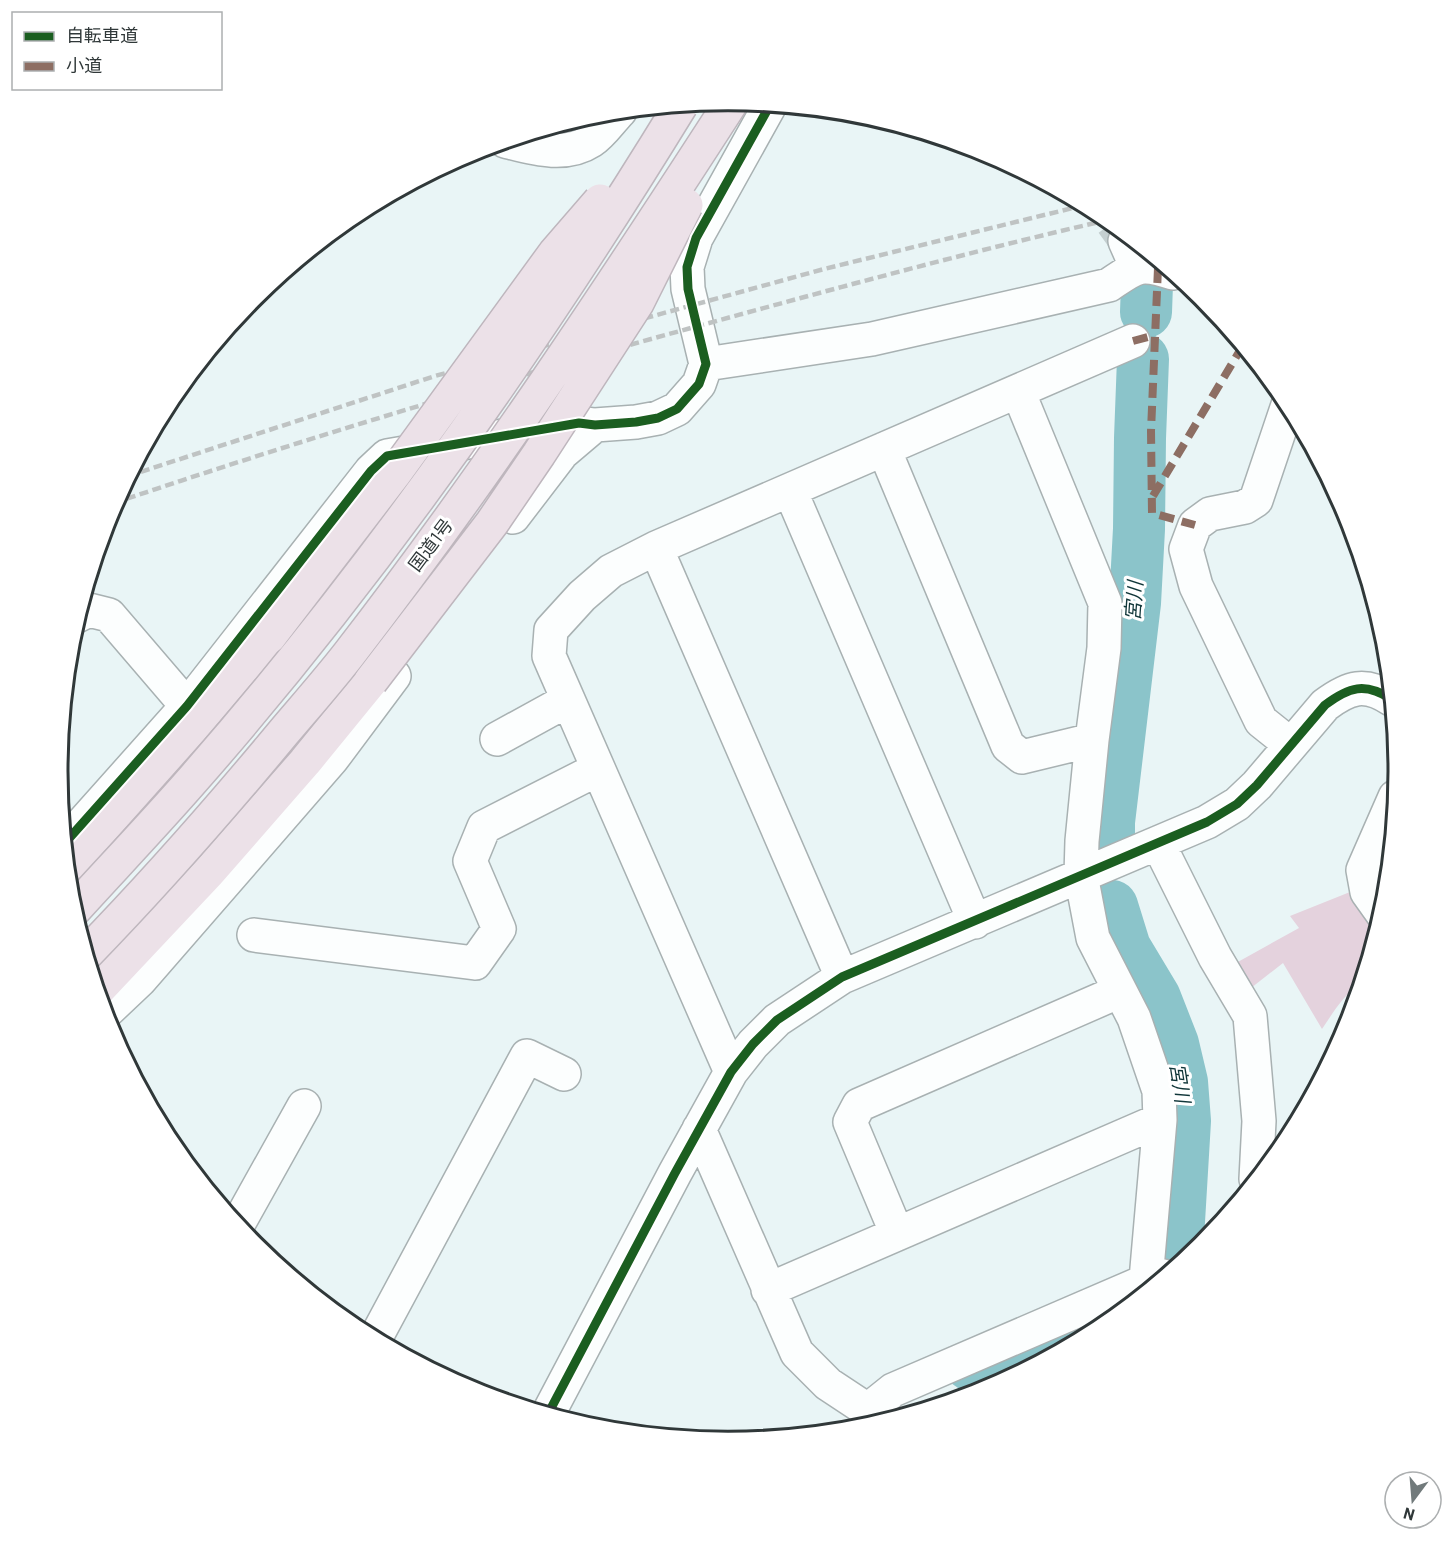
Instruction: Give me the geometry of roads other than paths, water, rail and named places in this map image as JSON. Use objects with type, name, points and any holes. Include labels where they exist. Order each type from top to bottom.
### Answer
[{"type":"highway","name":"国道1号","points":[[92,948],[227,801],[347,656],[500,450],[608,294],[726,111]]},
{"type":"highway","points":[[103,984],[209,872],[305,762],[371,681],[492,523],[637,303],[731,111]]},
{"type":"highway","points":[[73,860],[190,730],[268,637],[394,474],[555,253],[683,112]]},
{"type":"highway","points":[[81,903],[196,776],[315,632],[412,505],[504,376],[685,112]]},
{"type":"street","points":[[71,836],[187,706],[371,471],[387,456],[579,423],[595,425],[636,422],[658,418],[677,410],[699,384],[706,364],[688,289],[687,267],[696,238],[763,118],[717,111]]},
{"type":"street","points":[[520,144],[568,151],[592,141],[610,122]]},
{"type":"street","points":[[706,364],[872,339],[1109,285],[1130,254],[1149,264]]},
{"type":"street","points":[[731,1072],[549,656],[552,630],[582,596],[612,571],[656,548],[1133,341]]},
{"type":"street","points":[[1018,391],[1106,603],[1104,648],[1092,740],[1081,875],[1093,938],[1134,1018],[1159,1091],[1160,1120],[1152,1276]]},
{"type":"street","points":[[1284,417],[1256,500],[1245,507],[1210,514],[1195,525],[1186,549],[1196,586],[1261,721],[1291,745]]},
{"type":"street","points":[[112,1007],[140,980],[332,759],[562,453],[595,425]]},
{"type":"street","points":[[884,449],[1008,746],[1023,757],[1092,740]]},
{"type":"street","points":[[790,490],[975,922]]},
{"type":"street","points":[[656,548],[842,977]]},
{"type":"street","points":[[87,611],[109,615],[187,706]]},
{"type":"street","points":[[552,1407],[731,1072],[753,1044],[777,1020],[842,977],[1207,822],[1237,804],[1257,785],[1325,705],[1339,694],[1351,689],[1367,687],[1383,695]]},
{"type":"street","points":[[497,739],[568,700]]},
{"type":"street","points":[[254,935],[317,955],[475,963],[499,929],[470,861],[484,827],[598,769]]},
{"type":"street","points":[[1374,903],[1367,892],[1363,870],[1386,818]]},
{"type":"street","points":[[1158,843],[1215,957],[1250,1016],[1259,1121],[1257,1165]]},
{"type":"street","points":[[897,1234],[850,1122],[859,1105],[1119,991]]},
{"type":"street","points":[[379,1332],[527,1056],[564,1074]]},
{"type":"street","points":[[242,1217],[304,1106]]},
{"type":"street","points":[[768,1290],[1160,1120]]},
{"type":"street","points":[[699,1130],[797,1353],[828,1384],[873,1414]]},
{"type":"street","points":[[878,1413],[893,1390],[1135,1290]]},
{"type":"water","points":[[1090,1323],[1057,1343],[980,1381],[959,1389],[951,1383]]},
{"type":"waterway","name":"宮川","points":[[1146,312],[1147,284]]},
{"type":"waterway","name":"宮川","points":[[1109,841],[1109,822],[1135,603],[1143,359]]},
{"type":"waterway","name":"宮川","points":[[1112,906],[1125,948],[1155,998],[1173,1044],[1182,1082],[1185,1121],[1178,1238]]},
{"type":"railway","points":[[140,472],[435,376],[824,269],[1072,208]]},
{"type":"railway","points":[[127,499],[325,435],[538,371],[893,273],[1095,223]]}]
